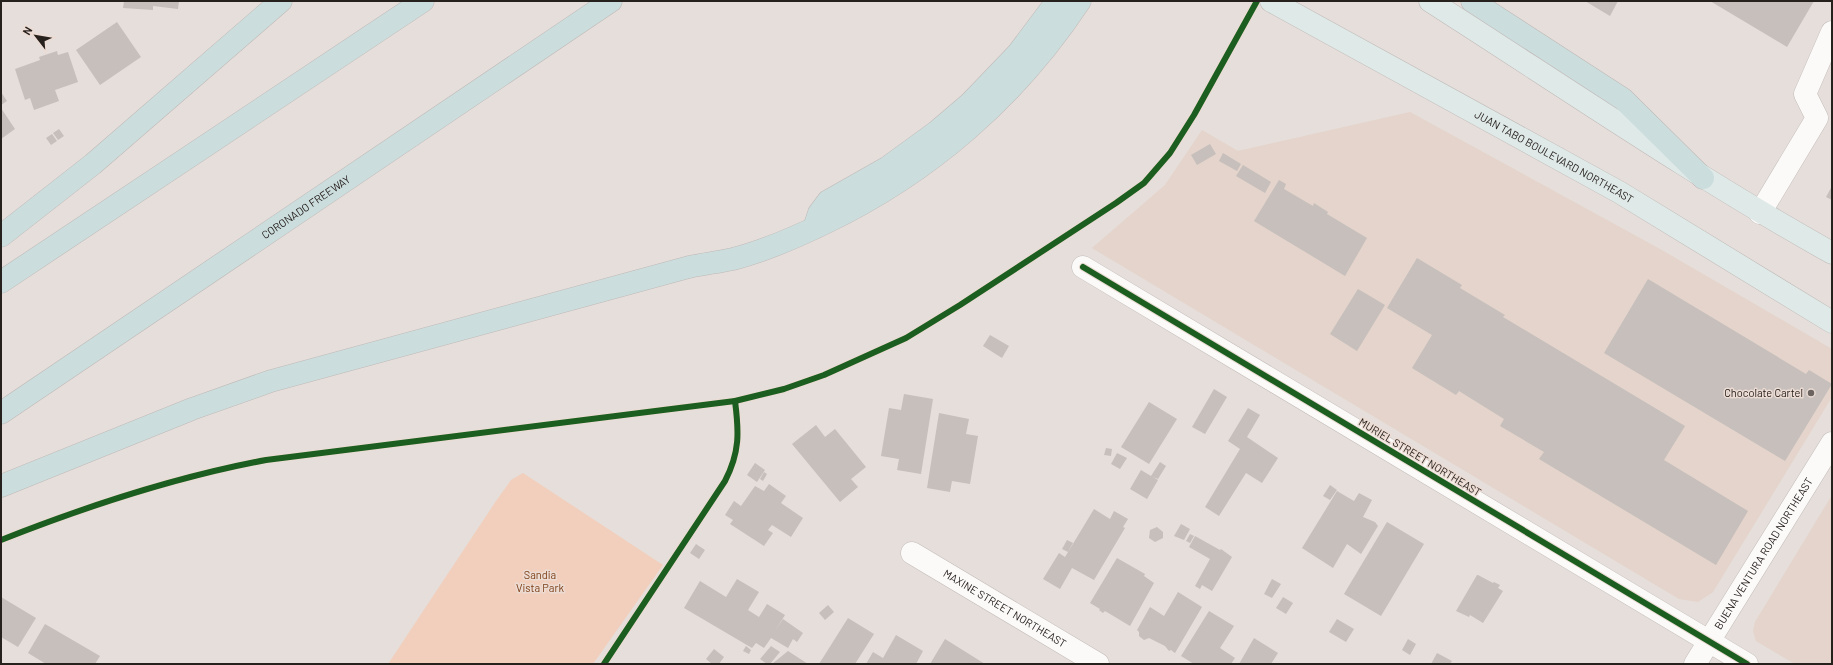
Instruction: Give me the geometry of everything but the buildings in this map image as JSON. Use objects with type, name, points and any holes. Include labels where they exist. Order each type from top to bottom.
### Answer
[{"type":"highway","points":[[1,236],[93,164],[281,1]]},
{"type":"highway","points":[[1,282],[423,1]]},
{"type":"highway","name":"CORONADO FREEWAY","points":[[1,413],[611,1]]},
{"type":"highway","points":[[814,228],[819,213],[828,201],[888,167],[936,132],[970,103],[1013,59],[1057,1]]},
{"type":"highway","points":[[1,486],[170,418],[271,381],[688,267],[733,259],[778,244],[814,228],[888,189],[927,162],[966,132],[1001,99],[1031,66],[1080,1]]},
{"type":"highway","points":[[814,228],[832,231],[854,223],[918,184],[958,155],[994,124],[1027,90],[1072,35],[1095,1]]},
{"type":"highway","points":[[1472,1],[1623,99],[1703,178]]},
{"type":"main road","name":"JUAN TABO BOULEVARD NORTHEAST","points":[[1271,1],[1619,192],[1832,322]]},
{"type":"main road","points":[[1430,1],[1703,178],[1760,213],[1832,253]]},
{"type":"street","points":[[1760,213],[1816,118],[1805,94],[1832,32]]},
{"type":"street","name":"MURIEL STREET NORTHEAST","points":[[1083,267],[1747,664]]},
{"type":"street","name":"BUENA VENTURA ROAD NORTHEAST","points":[[1695,664],[1832,443]]},
{"type":"street","name":"MAXINE STREET NORTHEAST","points":[[912,553],[1098,664]]},
{"type":"shaded area","points":[[1410,112],[1660,249],[1832,349],[1832,397],[1713,592],[1698,602],[1679,599],[1092,248],[1165,185],[1202,130],[1238,151]]},
{"type":"shaded area","points":[[1832,495],[1832,664],[1795,664],[1756,641],[1753,631],[1755,622]]},
{"type":"green space","name":"Sandia Vista Park","points":[[523,473],[663,565],[593,664],[388,664],[496,501],[511,480]]},
{"type":"cycle path","points":[[1,540],[99,504],[165,484],[266,460],[735,401],[784,389],[824,375],[906,338],[960,305],[1144,183],[1170,153],[1194,115],[1257,1]]},
{"type":"cycle path","points":[[1083,267],[1747,664]]},
{"type":"cycle path","points":[[604,664],[725,481],[730,471],[736,451],[738,432],[735,401]]},
{"type":"place","name":"Chocolate Cartel","points":[[1811,393]]}]
